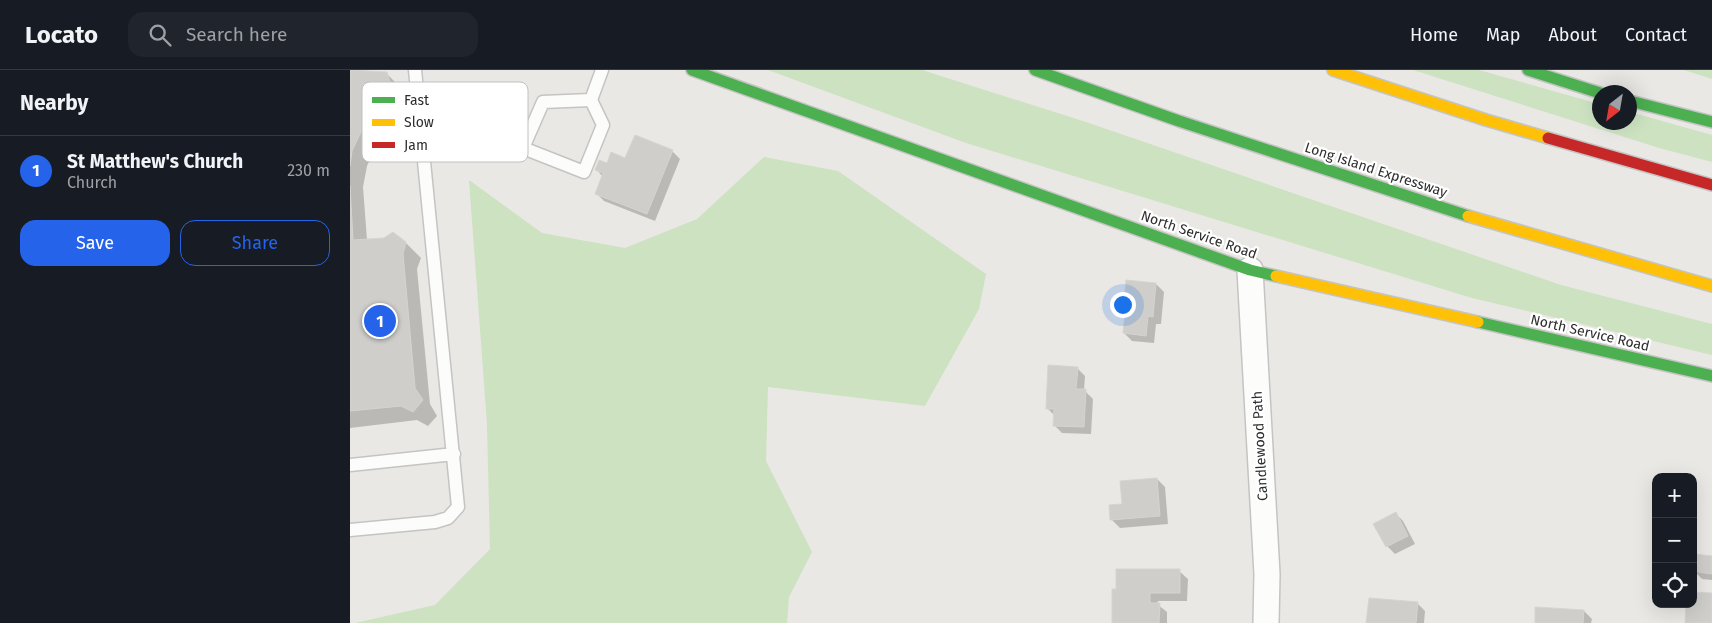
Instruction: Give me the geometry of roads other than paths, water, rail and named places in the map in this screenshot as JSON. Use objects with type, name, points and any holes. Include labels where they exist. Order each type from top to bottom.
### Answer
[{"type":"main road","name":"North Service Road","points":[[692,70],[1250,270],[1712,376]]},
{"type":"main road","name":"Long Island Expressway","points":[[1035,70],[1179,121],[1458,213],[1712,286]]},
{"type":"main road","points":[[1333,70],[1486,120],[1712,185]]},
{"type":"main road","points":[[1528,70],[1592,90]]},
{"type":"main road","points":[[1637,103],[1712,122]]},
{"type":"street","name":"Candlewood Path","points":[[1250,270],[1267,574],[1266,623]]},
{"type":"lane","points":[[528,150],[584,172],[603,125],[591,100],[602,70]]},
{"type":"lane","points":[[528,136],[543,102],[591,100]]},
{"type":"lane","points":[[350,530],[435,522],[448,518],[458,507],[424,162]]},
{"type":"lane","points":[[350,465],[454,454]]},
{"type":"place","name":"St Matthew's Church","points":[[380,321]]}]
